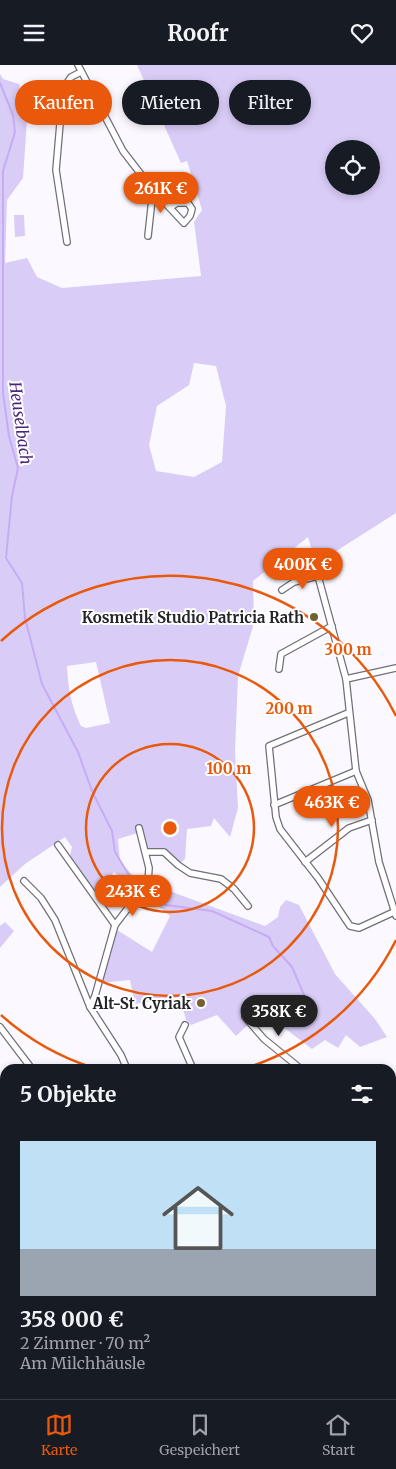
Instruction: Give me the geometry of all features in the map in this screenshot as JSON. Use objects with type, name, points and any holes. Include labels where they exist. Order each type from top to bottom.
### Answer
[{"type":"street","points":[[78,65],[123,151],[153,190],[171,207]]},
{"type":"street","points":[[67,241],[57,183],[57,161],[63,89],[71,77],[81,71]]},
{"type":"street","points":[[148,236],[153,190]]},
{"type":"street","points":[[282,590],[294,582],[318,576],[346,679],[348,713],[356,771],[368,800],[380,861],[396,913],[359,928],[350,925],[280,829],[274,805],[269,747],[348,713]]},
{"type":"street","points":[[279,669],[282,654],[332,626]]},
{"type":"street","points":[[346,679],[396,668]]},
{"type":"street","points":[[274,805],[356,771]]},
{"type":"street","points":[[305,862],[349,828],[372,820]]},
{"type":"street","points":[[90,1007],[95,996],[114,925],[148,882],[149,868],[139,828]]},
{"type":"street","points":[[58,845],[114,925]]},
{"type":"street","points":[[146,851],[164,852],[190,873],[221,879],[234,889],[248,906]]},
{"type":"street","points":[[24,881],[40,898],[56,920],[90,1007],[121,1055],[124,1064]]},
{"type":"street","points":[[245,1017],[264,1039],[295,1064]]},
{"type":"street","points":[[185,1025],[179,1037],[191,1064]]},
{"type":"street","points":[[0,1027],[28,1064]]},
{"type":"shaded area","points":[[137,65],[396,65],[396,513],[316,564],[308,537],[253,581],[254,623],[238,676],[235,751],[238,808],[230,837],[214,818],[211,826],[187,829],[185,859],[179,864],[164,852],[146,848],[141,832],[118,839],[120,861],[141,885],[140,887],[129,886],[114,872],[97,895],[70,855],[72,847],[65,837],[25,864],[0,887],[0,74],[3,79],[15,83],[15,125],[27,125],[23,178],[7,200],[5,263],[27,258],[37,277],[62,288],[201,276],[194,222],[202,210],[187,161],[181,163],[164,125],[219,125],[219,80],[144,80]],"holes":[[[194,363],[216,366],[226,406],[222,462],[194,477],[156,471],[149,445],[157,406],[189,385]],[[96,662],[110,723],[86,728],[81,726],[75,711],[68,682],[67,666]]]},
{"type":"shaded area","points":[[14,215],[24,215],[25,236],[15,237]]},
{"type":"shaded area","points":[[150,884],[265,926],[278,917],[280,907],[286,900],[299,905],[335,974],[375,1019],[387,1037],[360,1047],[346,1035],[338,1048],[325,1040],[312,1049],[266,1014],[256,1023],[253,1020],[236,1036],[217,1015],[191,1025],[186,1020],[180,997],[135,1004],[130,980],[100,983],[114,928],[152,952],[170,916],[142,893]]},
{"type":"shaded area","points":[[5,922],[14,931],[0,948],[0,926]]},
{"type":"waterway","name":"Heuselbach","points":[[0,83],[13,115],[15,132],[3,171],[3,393],[9,436],[18,468],[12,496],[6,558],[22,583],[25,618],[42,684],[78,752],[92,791],[112,831],[115,852],[133,882],[141,886]]},
{"type":"waterway","name":"Heuselbach","points":[[146,890],[166,905],[212,911],[269,937],[273,946],[292,967],[307,1002]]},
{"type":"place","name":"Kosmetik Studio Patricia Rath","points":[[314,617]]},
{"type":"place","name":"Alt-St. Cyriak","points":[[201,1003]]}]
